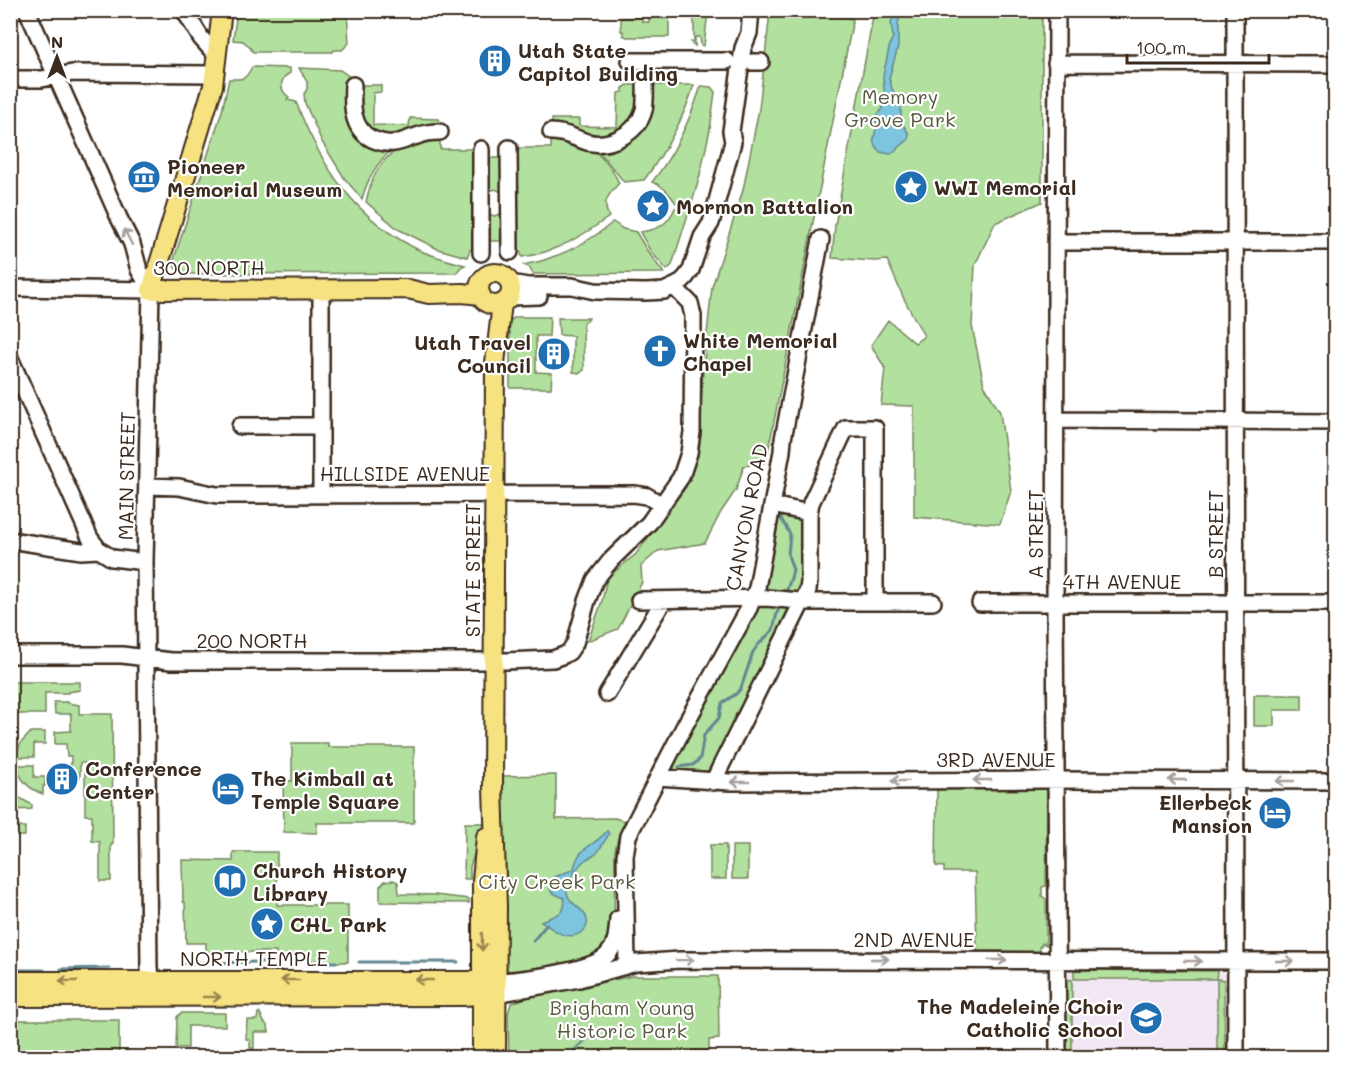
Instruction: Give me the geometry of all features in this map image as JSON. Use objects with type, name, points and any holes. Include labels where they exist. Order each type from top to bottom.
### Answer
[{"type":"main road","points":[[151,290],[213,86],[222,10]]},
{"type":"main road","name":"300 NORTH","points":[[151,290],[408,289],[429,294],[495,294]]},
{"type":"main road","name":"STATE STREET","points":[[495,294],[493,788],[482,866],[489,988],[496,1058]]},
{"type":"main road","name":"NORTH TEMPLE","points":[[10,981],[148,985],[489,988]]},
{"type":"main road","name":"NORTH TEMPLE","points":[[10,997],[148,985]]},
{"type":"main road","name":"STATE STREET","points":[[482,1058],[489,988]]},
{"type":"street","name":"MAIN STREET","points":[[27,10],[132,244],[139,270],[151,290],[145,562],[148,985]]},
{"type":"street","points":[[10,79],[42,79],[72,73],[216,65],[183,10]]},
{"type":"street","points":[[741,10],[740,33],[743,48]]},
{"type":"street","points":[[674,287],[688,274],[702,237],[703,221],[724,141],[731,131],[751,10]]},
{"type":"street","name":"A STREET","points":[[1057,10],[1058,1058]]},
{"type":"street","name":"B STREET","points":[[1235,10],[1236,1058]]},
{"type":"street","points":[[630,60],[727,62]]},
{"type":"street","points":[[1056,63],[1335,64]]},
{"type":"street","points":[[551,132],[569,134],[589,142],[601,143],[620,139],[632,130],[644,111],[645,77]]},
{"type":"street","points":[[353,85],[355,121],[365,135],[385,143],[394,143],[418,135],[440,132]]},
{"type":"street","points":[[481,252],[481,152],[509,152],[510,252]]},
{"type":"street","name":"CANYON ROAD","points":[[627,965],[625,856],[628,836],[757,588],[821,239]]},
{"type":"street","points":[[1056,242],[1335,242]]},
{"type":"street","name":"300 NORTH","points":[[495,294],[572,296],[595,291],[664,291],[674,287]]},
{"type":"street","name":"200 NORTH","points":[[10,655],[122,655],[171,661],[494,661],[553,659],[564,656],[575,643],[595,580],[611,560],[643,530],[678,483],[684,470],[692,432],[692,310],[690,303],[674,287]]},
{"type":"street","name":"300 NORTH","points":[[10,288],[151,290]]},
{"type":"street","points":[[321,290],[321,495]]},
{"type":"street","points":[[10,358],[90,538],[99,550],[112,558],[145,562]]},
{"type":"street","points":[[1056,420],[1335,422]]},
{"type":"street","points":[[240,426],[321,426]]},
{"type":"street","points":[[713,782],[808,590],[809,513],[814,497],[846,428],[875,428],[874,602]]},
{"type":"street","name":"HILLSIDE AVENUE","points":[[147,486],[179,487],[217,495],[634,494],[647,496],[662,505]]},
{"type":"street","points":[[772,505],[809,513]]},
{"type":"street","points":[[10,540],[81,551],[99,550]]},
{"type":"street","points":[[639,600],[753,598],[803,601],[933,602]]},
{"type":"street","points":[[607,694],[664,600]]},
{"type":"street","name":"4TH AVENUE","points":[[980,603],[1335,603]]},
{"type":"street","name":"3RD AVENUE","points":[[658,777],[713,782],[798,783],[1057,780],[1335,781]]},
{"type":"street","name":"CANYON ROAD","points":[[489,988],[569,971],[599,961],[609,954],[614,946],[618,910],[626,884]]},
{"type":"street","name":"2ND AVENUE","points":[[489,988],[579,979],[636,963],[680,960],[1335,961]]},
{"type":"shaded area","name":"The Madeleine Choir Catholic School","points":[[1075,970],[1222,971],[1227,979],[1227,1057],[1065,1058],[1065,979],[1067,974]]},
{"type":"green space","points":[[237,11],[347,11],[349,43],[342,50],[333,52],[253,52],[243,41],[233,40]]},
{"type":"green space","points":[[697,11],[708,11],[704,46],[701,45],[700,37],[695,37],[695,46],[691,42],[694,41],[694,14],[699,14]]},
{"type":"green space","points":[[769,11],[818,11],[853,19],[766,462],[744,466],[736,490],[721,512],[705,543],[658,551],[641,566],[642,582],[618,629],[588,641],[602,601],[607,578],[636,554],[686,487],[699,439],[703,371],[712,287],[743,190],[759,109]]},
{"type":"green space","name":"Memory Grove Park","points":[[874,11],[1042,11],[1042,202],[995,223],[975,265],[972,326],[984,385],[1000,412],[1011,491],[1000,524],[914,517],[914,406],[881,405],[885,368],[871,345],[888,320],[915,343],[924,336],[887,260],[832,258],[835,225]]},
{"type":"green space","points":[[642,17],[642,22],[649,22],[649,18],[669,17],[669,37],[627,37],[623,35],[621,18]]},
{"type":"green space","points":[[252,67],[290,68],[290,73],[282,81],[283,91],[289,97],[287,100],[296,102],[329,170],[359,207],[378,224],[421,251],[465,265],[456,273],[185,274],[177,270],[174,267],[174,259],[222,111],[229,79],[243,78]]},
{"type":"green space","points":[[299,68],[340,70],[350,77],[350,116],[394,147],[374,171],[362,199],[345,179],[322,142],[305,103],[304,94],[307,82]]},
{"type":"green space","points":[[358,85],[381,85],[381,92],[373,93],[373,125],[409,126],[410,118],[439,119],[439,128],[389,139],[363,130]]},
{"type":"green space","points":[[628,85],[641,85],[641,103],[633,123],[605,140],[552,129],[552,119],[579,119],[579,126],[617,127],[618,93],[623,92],[623,88]]},
{"type":"green space","points":[[649,85],[694,85],[679,123],[652,169],[644,180],[624,182],[596,148],[626,139]]},
{"type":"green space","points":[[701,86],[711,87],[715,92],[710,129],[692,203],[676,203],[669,193],[652,182],[668,160],[681,136]]},
{"type":"green space","points":[[551,135],[590,147],[613,172],[619,183],[606,202],[609,217],[568,243],[546,252],[522,257],[521,252],[517,249],[513,148],[551,148]]},
{"type":"green space","points":[[440,136],[440,149],[477,149],[475,249],[470,250],[467,257],[438,249],[398,229],[366,202],[370,186],[386,159],[398,149]]},
{"type":"green space","points":[[485,158],[504,158],[504,193],[495,189],[486,193]]},
{"type":"green space","points":[[675,208],[690,208],[672,265],[667,270],[651,252],[640,232],[661,226],[669,219]]},
{"type":"green space","points":[[487,213],[494,216],[503,213],[504,241],[485,241]]},
{"type":"green space","points":[[613,222],[623,229],[636,232],[664,273],[533,274],[529,267],[524,265],[556,256],[573,248],[598,234]]},
{"type":"green space","points":[[516,317],[550,317],[549,336],[536,336],[536,372],[552,373],[551,388],[510,388],[509,321]]},
{"type":"green space","points":[[558,318],[589,318],[583,324],[584,370],[580,373],[573,372],[573,336],[559,335]]},
{"type":"green space","points":[[777,513],[797,517],[802,521],[804,584],[709,773],[674,771],[674,764],[758,610]]},
{"type":"green space","points":[[11,682],[80,682],[80,690],[68,693],[45,693],[45,714],[15,714],[15,719],[11,719]]},
{"type":"green space","points":[[1254,695],[1302,695],[1302,710],[1274,710],[1274,726],[1254,726]]},
{"type":"green space","points":[[54,702],[79,705],[79,714],[112,714],[111,881],[100,881],[100,842],[92,841],[92,815],[85,815],[85,763],[80,763],[80,777],[71,787],[58,794],[58,787],[55,787],[55,777],[67,777],[67,765],[71,765],[71,756],[67,756],[66,744],[55,744],[55,732],[71,731],[71,714],[55,714]]},
{"type":"green space","points":[[31,732],[45,732],[45,744],[34,744],[34,757],[16,757],[20,744]]},
{"type":"green space","points":[[292,743],[328,743],[328,747],[414,747],[414,823],[317,823],[317,833],[284,832],[283,781],[292,781]]},
{"type":"green space","points":[[16,765],[34,765],[34,777],[45,777],[43,794],[25,783]]},
{"type":"green space","name":"City Creek Park","points":[[556,775],[556,819],[615,818],[625,821],[615,850],[614,933],[599,956],[517,975],[509,972],[504,965],[500,776]]},
{"type":"green space","points":[[11,787],[18,797],[32,805],[32,809],[15,810],[15,827],[25,827],[25,836],[11,836]]},
{"type":"green space","points":[[1044,788],[1047,791],[1046,886],[1042,887],[1042,896],[1046,899],[1046,945],[1042,943],[1039,947],[1041,951],[977,951],[975,872],[944,872],[944,867],[936,866],[937,789]]},
{"type":"green space","points":[[465,823],[484,823],[470,867],[470,879],[464,879]]},
{"type":"green space","points":[[710,845],[726,845],[726,879],[710,879]]},
{"type":"green space","points":[[732,846],[748,846],[748,879],[732,879]]},
{"type":"green space","name":"CHL Park","points":[[233,852],[277,852],[277,905],[348,905],[348,962],[307,962],[306,954],[297,955],[297,959],[276,959],[276,952],[206,952],[206,943],[186,943],[182,860],[233,861]]},
{"type":"green space","points":[[385,881],[398,882],[399,894],[469,899],[469,903],[380,902],[380,886]]},
{"type":"green space","points":[[1074,970],[1217,971],[1216,979],[1074,979]]},
{"type":"green space","name":"Brigham Young Historic Park","points":[[633,976],[718,976],[719,1039],[709,1040],[709,1050],[640,1054],[640,1058],[509,1057],[508,1014],[511,1003],[529,997]]},
{"type":"green space","points":[[1065,979],[1072,980],[1072,1057],[1065,1057]]},
{"type":"green space","points":[[1217,979],[1224,980],[1225,1057],[1217,1057]]},
{"type":"green space","points":[[181,1013],[225,1013],[225,1026],[188,1026],[188,1048],[176,1048],[177,1017]]},
{"type":"green space","points":[[258,1013],[260,1013],[269,1032],[254,1032],[254,1057],[252,1057],[250,1040],[246,1039],[247,1020],[257,1020]]},
{"type":"green space","points":[[10,1020],[119,1020],[119,1057],[11,1057]]},
{"type":"water","points":[[895,11],[902,11],[898,23],[898,47],[889,78],[892,89],[901,103],[902,123],[909,134],[908,140],[891,154],[880,152],[873,141],[876,128],[875,117],[882,110],[885,102],[883,76],[893,37],[891,23]]},
{"type":"water","points":[[607,831],[609,834],[597,853],[583,862],[567,886],[571,901],[585,915],[586,927],[576,935],[560,934],[541,921],[558,914],[565,904],[564,898],[551,892],[549,883],[555,877],[574,869],[583,851]]},
{"type":"waterway","points":[[780,517],[790,534],[788,555],[793,570],[785,595]]},
{"type":"waterway","points":[[679,767],[693,765],[700,759],[704,735],[719,718],[722,703],[741,688],[753,652],[773,630],[781,603]]},
{"type":"waterway","points":[[533,941],[547,924]]},
{"type":"waterway","points":[[184,963],[270,962]]},
{"type":"waterway","points":[[278,962],[297,962]]},
{"type":"waterway","points":[[307,962],[336,962]]},
{"type":"waterway","points":[[359,962],[458,962]]},
{"type":"waterway","points":[[61,969],[109,968]]},
{"type":"waterway","points":[[10,970],[44,970]]},
{"type":"waterway","points":[[522,1054],[571,1054],[588,1037]]},
{"type":"place","name":"Utah State Capitol Building","points":[[495,61]]},
{"type":"place","name":"Pioneer Memorial Museum","points":[[144,177]]},
{"type":"place","name":"WWI Memorial","points":[[911,187]]},
{"type":"place","name":"Mormon Battalion","points":[[653,206]]},
{"type":"place","name":"White Memorial Chapel","points":[[660,351]]},
{"type":"place","name":"Utah Travel Council","points":[[554,354]]},
{"type":"place","name":"Conference Center","points":[[62,779]]},
{"type":"place","name":"The Kimball at Temple Square","points":[[228,789]]},
{"type":"place","name":"Ellerbeck Mansion","points":[[1275,813]]},
{"type":"place","name":"Church History Library","points":[[230,881]]},
{"type":"place","name":"CHL Park","points":[[267,924]]},
{"type":"place","name":"The Madeleine Choir Catholic School","points":[[1146,1018]]}]
